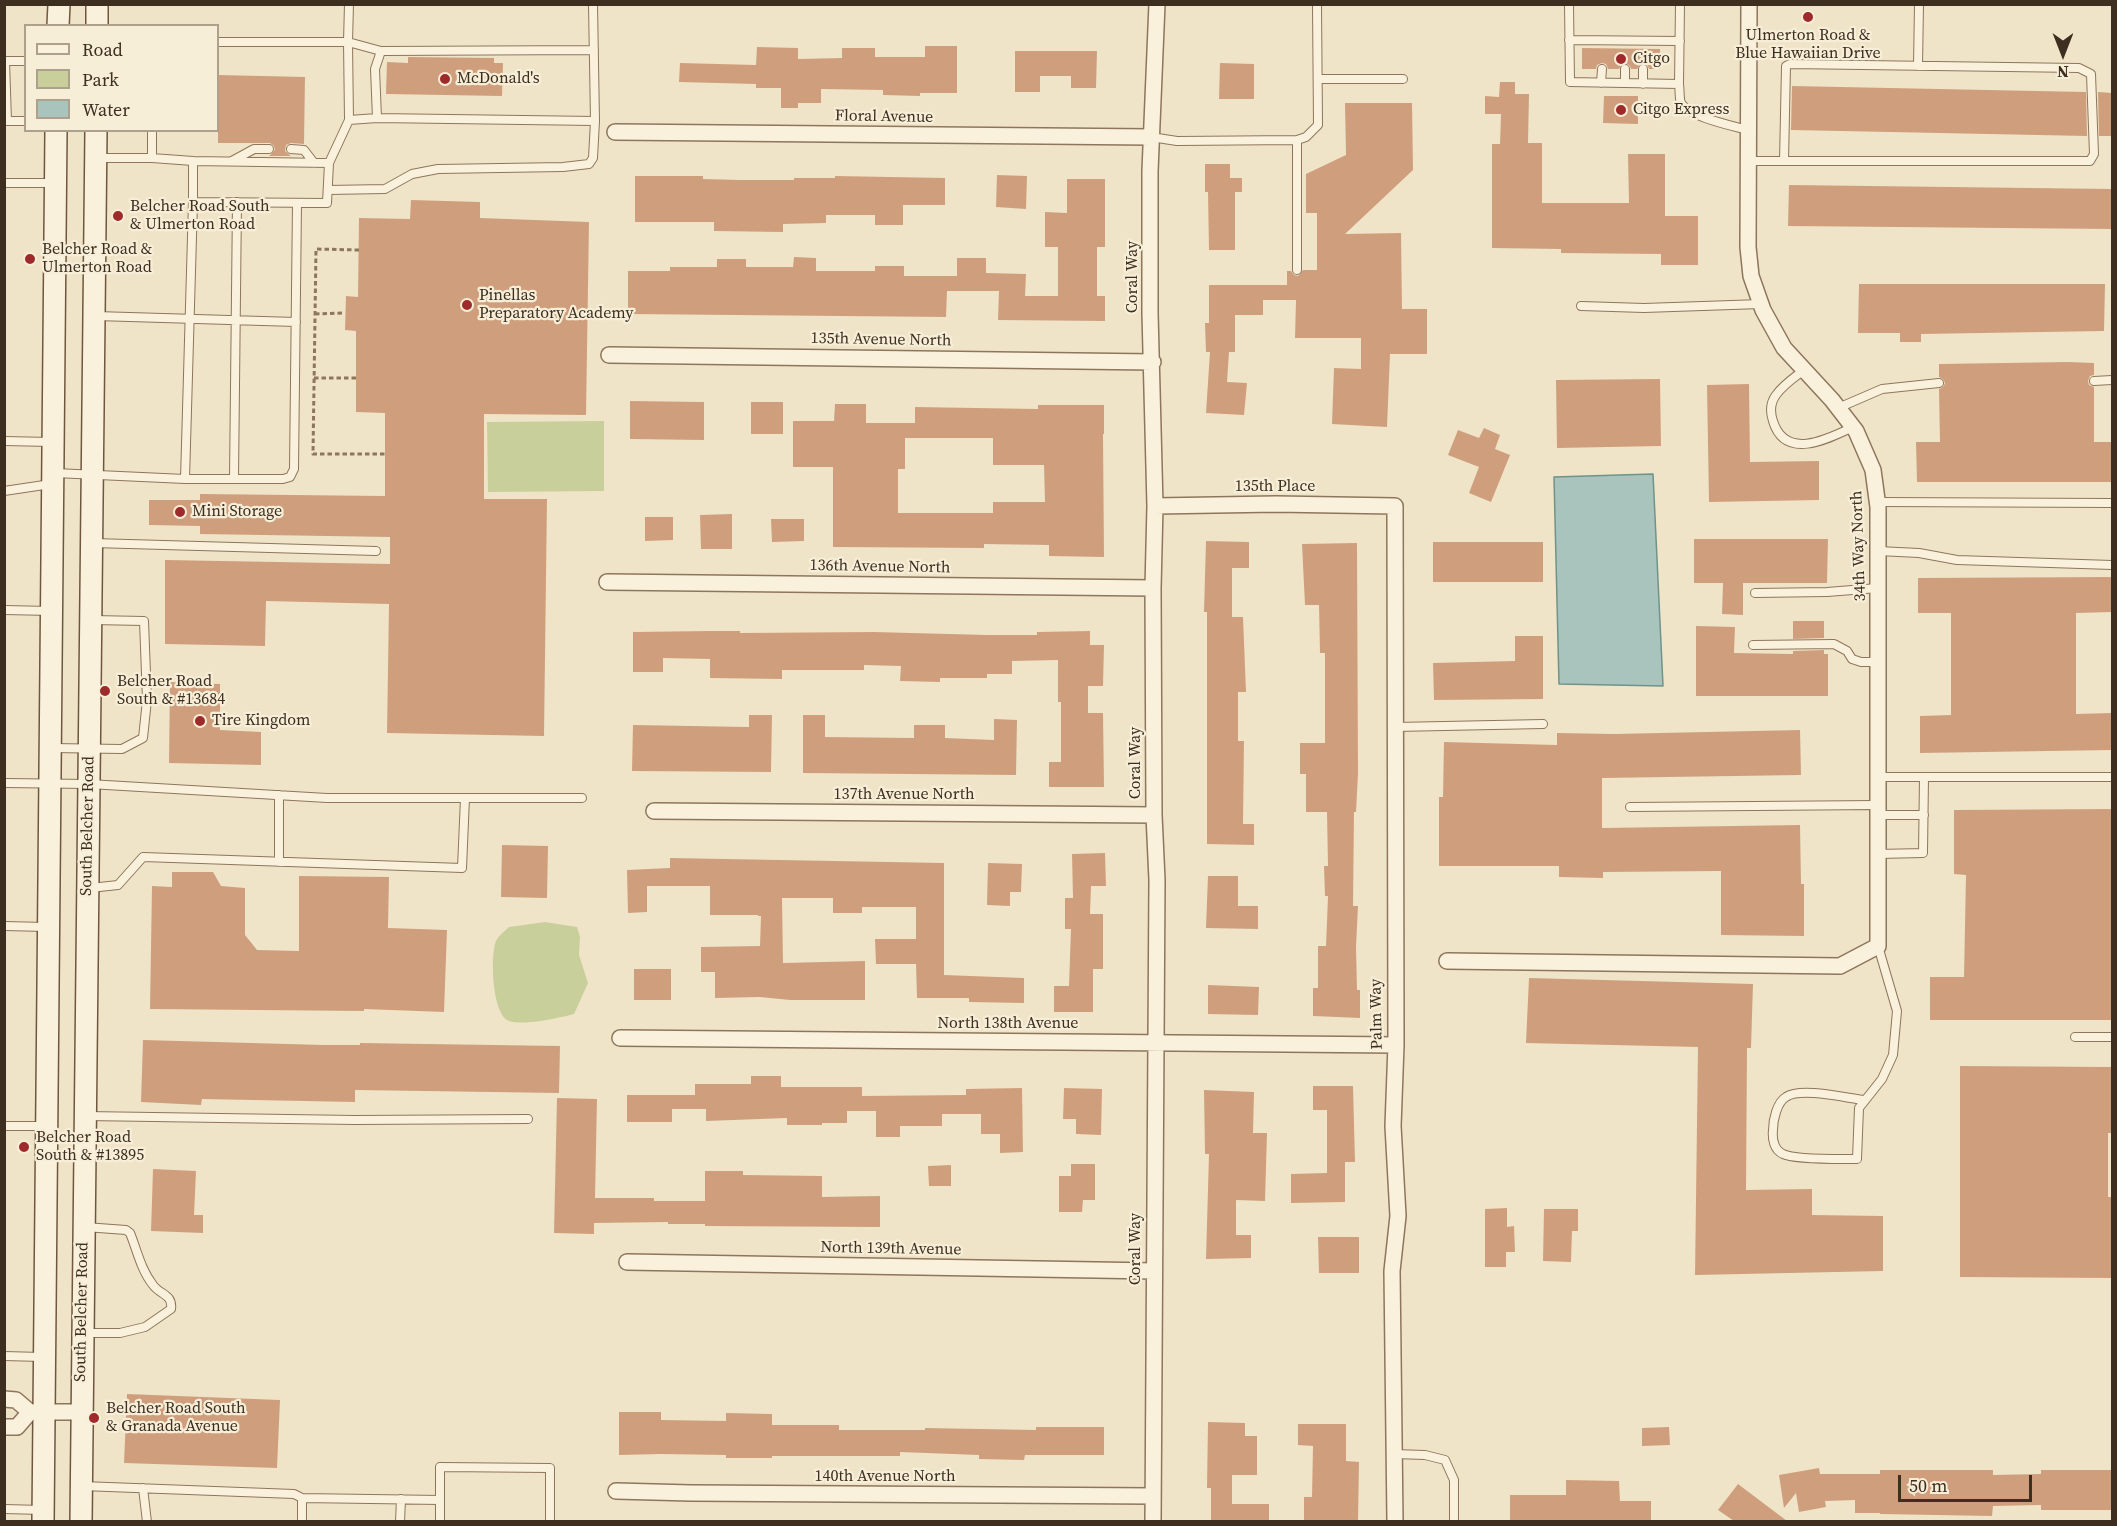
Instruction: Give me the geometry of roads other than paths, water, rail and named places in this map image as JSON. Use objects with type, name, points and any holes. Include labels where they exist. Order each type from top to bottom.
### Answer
[{"type":"main road","points":[[58,4],[58,24]]},
{"type":"main road","points":[[97,24],[98,4]]},
{"type":"main road","points":[[43,1516],[37,1412],[44,1357],[56,132]]},
{"type":"main road","name":"South Belcher Road","points":[[81,1521],[96,132]]},
{"type":"street","name":"Coral Way","points":[[1153,1521],[1157,880],[1154,815],[1155,506],[1150,313],[1151,137],[1157,4]]},
{"type":"street","name":"34th Way North","points":[[1749,4],[1747,161],[1748,247],[1751,276],[1761,304],[1784,348],[1853,427],[1873,470],[1878,502],[1878,945]]},
{"type":"street","name":"Floral Avenue","points":[[615,132],[1151,137]]},
{"type":"street","name":"135th Avenue North","points":[[609,355],[1153,362]]},
{"type":"street","name":"135th Place","points":[[1155,506],[1276,504],[1395,506]]},
{"type":"street","name":"Palm Way","points":[[1395,506],[1396,1045],[1393,1125],[1398,1216],[1392,1271],[1395,1521]]},
{"type":"street","name":"136th Avenue North","points":[[607,582],[1153,588]]},
{"type":"street","name":"137th Avenue North","points":[[654,811],[1154,815]]},
{"type":"street","points":[[1447,962],[1840,966],[1878,945]]},
{"type":"street","name":"North 138th Avenue","points":[[620,1038],[1396,1045]]},
{"type":"street","name":"North 139th Avenue","points":[[627,1262],[1154,1271]]},
{"type":"street","points":[[4,1399],[16,1400],[37,1412],[81,1412]]},
{"type":"street","points":[[4,1427],[17,1427],[37,1412]]},
{"type":"street","name":"140th Avenue North","points":[[616,1491],[1153,1496]]},
{"type":"lane","points":[[193,202],[327,203],[329,163],[349,120],[349,4]]},
{"type":"lane","points":[[328,190],[384,189],[412,174],[438,169],[563,167],[589,164],[593,159],[594,121],[593,4]]},
{"type":"lane","points":[[1151,137],[1177,141],[1297,140],[1306,137],[1318,124],[1317,4]]},
{"type":"lane","points":[[1569,4],[1570,82],[1679,84]]},
{"type":"lane","points":[[1680,4],[1679,84],[1681,103],[1701,116],[1748,130]]},
{"type":"lane","points":[[1918,66],[1919,4]]},
{"type":"lane","points":[[1569,40],[1601,45],[1643,45],[1680,41]]},
{"type":"lane","points":[[219,42],[348,42],[381,51],[594,50]]},
{"type":"lane","points":[[377,118],[375,69],[381,51]]},
{"type":"lane","points":[[24,61],[5,61],[6,121],[24,121]]},
{"type":"lane","points":[[1747,161],[1784,161],[2090,161],[2094,154],[2091,74],[2079,68],[1790,64],[1786,66],[1784,161]]},
{"type":"lane","points":[[1601,83],[1602,69]]},
{"type":"lane","points":[[1625,69],[1625,83]]},
{"type":"lane","points":[[1643,69],[1643,84]]},
{"type":"lane","points":[[1318,79],[1402,79]]},
{"type":"lane","points":[[349,120],[377,118],[594,121]]},
{"type":"lane","points":[[152,132],[152,158]]},
{"type":"lane","points":[[1297,140],[1298,270]]},
{"type":"lane","points":[[230,161],[254,149],[269,149]]},
{"type":"lane","points":[[291,149],[303,150],[314,163]]},
{"type":"lane","points":[[96,158],[329,163]]},
{"type":"lane","points":[[185,479],[193,160]]},
{"type":"lane","points":[[4,183],[56,183]]},
{"type":"lane","points":[[234,478],[237,202]]},
{"type":"lane","points":[[4,491],[52,478],[92,475],[185,479],[283,479],[290,477],[294,469],[297,203]]},
{"type":"lane","points":[[1581,306],[1644,308],[1761,304]]},
{"type":"lane","points":[[94,316],[296,322]]},
{"type":"lane","points":[[1804,370],[1776,393],[1771,402],[1773,423],[1778,433],[1786,440],[1797,444],[1811,444],[1824,441],[1853,427]]},
{"type":"lane","points":[[2094,381],[2112,380]]},
{"type":"lane","points":[[1838,408],[1882,389],[1939,383]]},
{"type":"lane","points":[[4,441],[53,442]]},
{"type":"lane","points":[[1878,502],[2112,502]]},
{"type":"lane","points":[[91,543],[376,551]]},
{"type":"lane","points":[[1878,551],[1919,553],[1957,560],[2112,565]]},
{"type":"lane","points":[[1755,593],[1827,592],[1878,588]]},
{"type":"lane","points":[[4,610],[51,610]]},
{"type":"lane","points":[[50,748],[122,749],[143,738],[147,700],[144,621],[90,620]]},
{"type":"lane","points":[[1753,645],[1834,644],[1847,651],[1852,659],[1861,662],[1878,662]]},
{"type":"lane","points":[[1395,727],[1543,724]]},
{"type":"lane","points":[[1878,777],[2112,777]]},
{"type":"lane","points":[[1878,854],[1923,854],[1924,777]]},
{"type":"lane","points":[[4,783],[88,784],[327,798],[582,798]]},
{"type":"lane","points":[[279,795],[279,862]]},
{"type":"lane","points":[[87,889],[118,885],[143,857],[462,868],[465,798]]},
{"type":"lane","points":[[1630,807],[1878,810],[1924,815]]},
{"type":"lane","points":[[4,926],[48,927]]},
{"type":"lane","points":[[1864,1100],[1800,1092],[1785,1097],[1777,1110],[1773,1129],[1774,1145],[1783,1154],[1808,1158],[1857,1159],[1859,1107],[1882,1079],[1893,1055],[1897,1011],[1878,945]]},
{"type":"lane","points":[[2075,1037],[2112,1037]]},
{"type":"lane","points":[[84,1116],[355,1120],[528,1119]]},
{"type":"lane","points":[[4,1126],[46,1126]]},
{"type":"lane","points":[[82,1333],[120,1333],[145,1327],[171,1309],[172,1303],[170,1298],[154,1287],[142,1267],[130,1233],[126,1230],[83,1227]]},
{"type":"lane","points":[[4,1356],[44,1357]]},
{"type":"lane","points":[[1394,1454],[1425,1455],[1445,1460],[1454,1480],[1454,1521]]},
{"type":"lane","points":[[441,1521],[440,1467],[550,1468],[550,1521]]},
{"type":"lane","points":[[81,1486],[294,1494],[302,1498],[440,1500]]},
{"type":"lane","points":[[142,1488],[147,1521]]},
{"type":"lane","points":[[302,1498],[302,1521]]},
{"type":"lane","points":[[400,1521],[401,1499]]},
{"type":"lane","points":[[4,1509],[43,1516]]},
{"type":"water","points":[[1653,474],[1663,686],[1559,684],[1554,477]]},
{"type":"place","name":"Ulmerton Road & Blue Hawaiian Drive","points":[[1808,17]]},
{"type":"place","name":"Citgo","points":[[1621,59]]},
{"type":"place","name":"McDonald's","points":[[445,79]]},
{"type":"place","name":"Citgo Express","points":[[1621,110]]},
{"type":"place","name":"Belcher Road South & Ulmerton Road","points":[[118,216]]},
{"type":"place","name":"Belcher Road & Ulmerton Road","points":[[30,259]]},
{"type":"place","name":"Pinellas Preparatory Academy","points":[[467,305]]},
{"type":"place","name":"Mini Storage","points":[[180,512]]},
{"type":"place","name":"Belcher Road South & #13684","points":[[105,691]]},
{"type":"place","name":"Tire Kingdom","points":[[200,721]]},
{"type":"place","name":"Belcher Road South & #13895","points":[[24,1147]]},
{"type":"place","name":"Belcher Road South & Granada Avenue","points":[[94,1418]]}]
